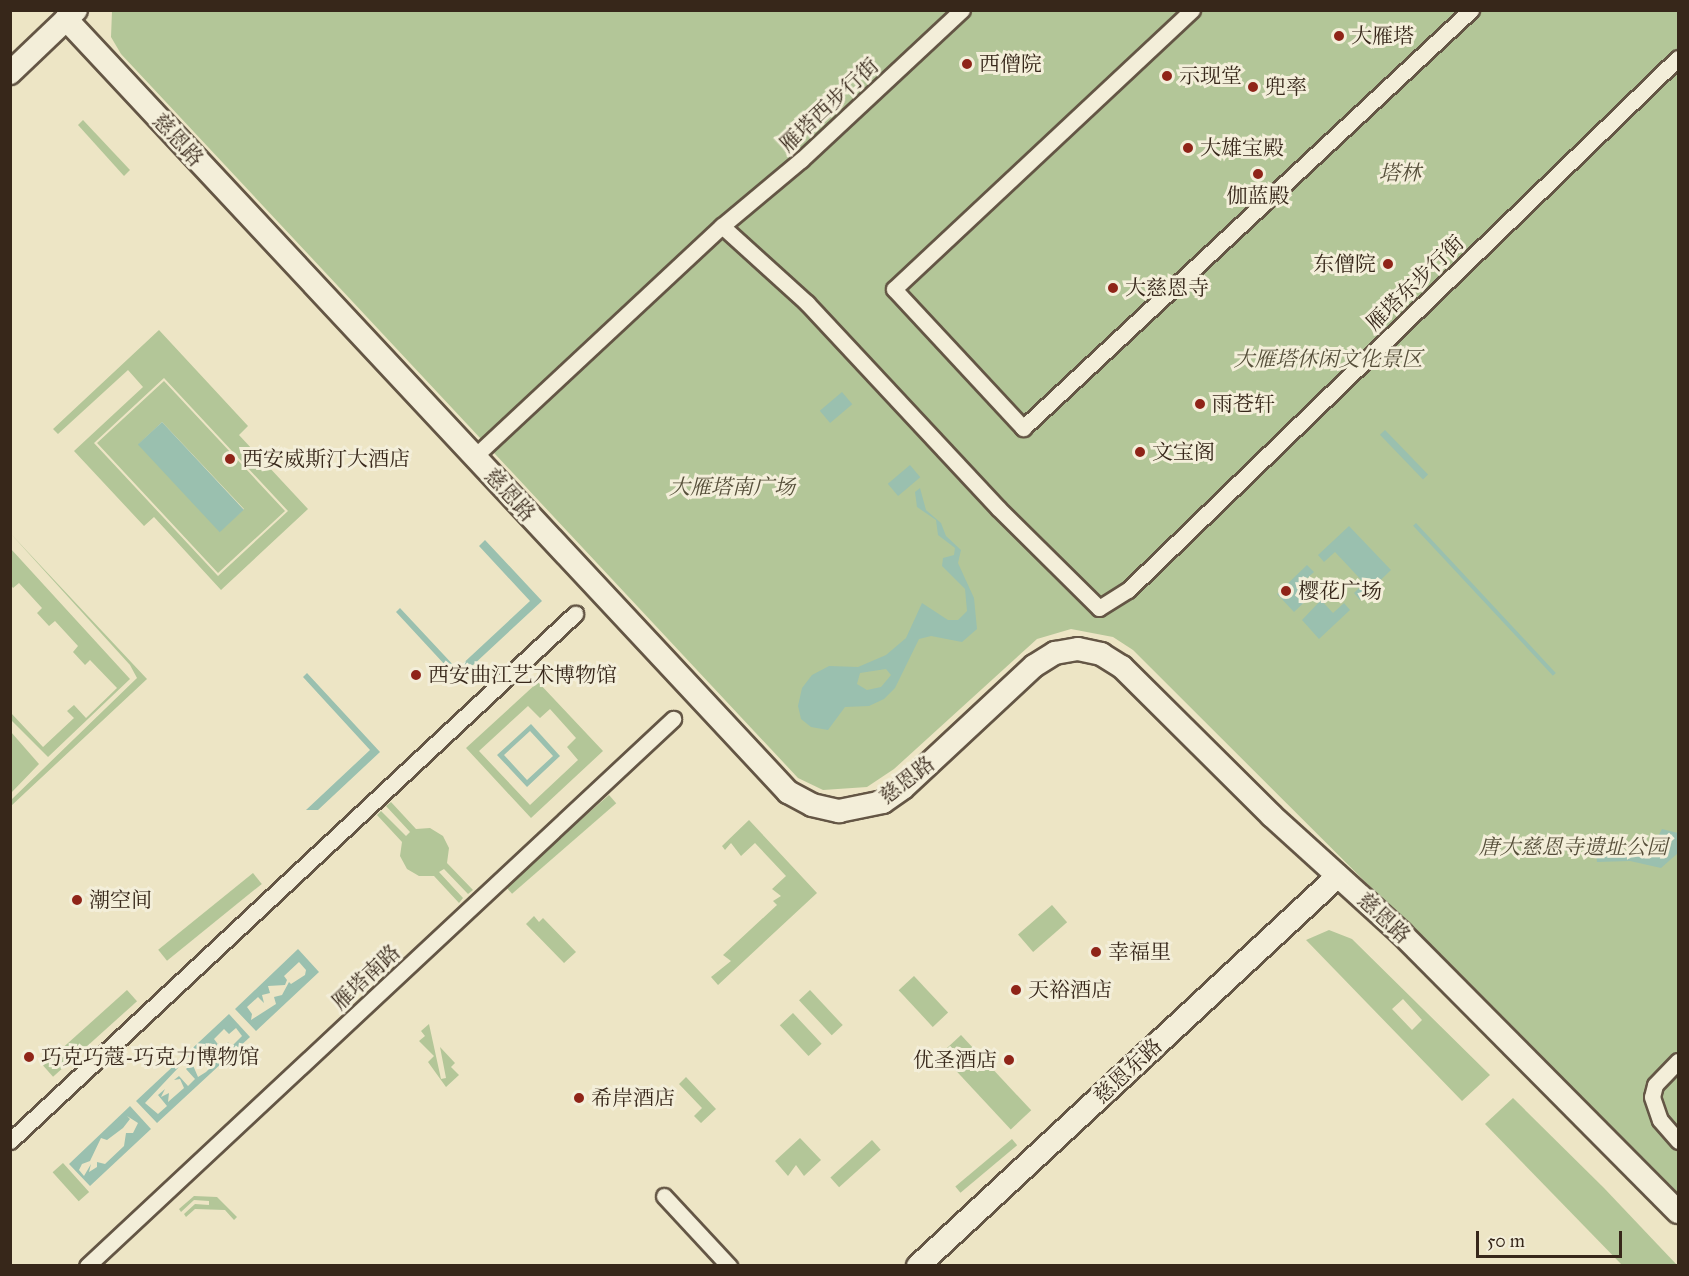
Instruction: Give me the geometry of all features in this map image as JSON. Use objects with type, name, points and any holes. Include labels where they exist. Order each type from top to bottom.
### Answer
[{"type":"main road","points":[[10,73],[71,15]]},
{"type":"main road","name":"慈恩路","points":[[71,15],[474,457],[776,780],[803,801],[849,811],[891,798],[1034,666],[1055,653],[1078,649],[1101,654],[1122,667],[1338,876],[1401,933],[1674,1202]]},
{"type":"main road","name":"慈恩东路","points":[[918,1266],[1338,876]]},
{"type":"street","name":"雁塔西步行街","points":[[474,457],[722,226],[801,160],[962,10]]},
{"type":"street","points":[[1192,10],[894,289],[1023,428],[1471,10]]},
{"type":"street","name":"雁塔东步行街","points":[[722,226],[807,303],[1005,516],[1099,608],[1128,590],[1678,58]]},
{"type":"street","points":[[10,1141],[575,614]]},
{"type":"street","name":"雁塔南路","points":[[87,1266],[673,719]]},
{"type":"street","points":[[1678,1061],[1655,1085],[1652,1097],[1660,1120],[1678,1141]]},
{"type":"street","points":[[664,1196],[729,1266]]},
{"type":"green space","name":"大雁塔休闲文化景区","points":[[112,11],[1678,11],[1678,1194],[1133,650],[1113,637],[1071,629],[1037,639],[894,769],[867,787],[823,790],[798,778],[121,54],[111,37]]},
{"type":"green space","points":[[83,120],[130,170],[124,176],[78,125]]},
{"type":"green space","points":[[159,330],[248,426],[239,435],[308,509],[221,590],[154,517],[144,526],[74,451],[143,387],[128,370],[58,434],[53,429]],"holes":[[[164,378],[288,511],[218,576],[94,443]]]},
{"type":"green space","points":[[164,381],[285,511],[218,573],[97,443]],"holes":[[[162,422],[244,509],[220,531],[139,444]]]},
{"type":"green space","points":[[11,534],[147,679],[11,806],[11,800],[137,678],[130,665]]},
{"type":"green space","points":[[11,549],[130,679],[48,757],[11,720],[11,713],[43,747],[74,718],[67,711],[74,705],[86,718],[117,688],[90,660],[85,665],[73,652],[78,646],[55,621],[49,626],[37,613],[42,608],[19,583],[13,588],[11,585]]},
{"type":"green space","points":[[538,682],[603,751],[531,818],[466,748]],"holes":[[[528,706],[540,718],[550,709],[576,738],[567,747],[578,760],[530,805],[479,751]]]},
{"type":"green space","points":[[11,732],[39,764],[11,793],[12,759]]},
{"type":"green space","points":[[609,795],[616,803],[512,894],[505,886]]},
{"type":"green space","points":[[391,802],[416,829],[430,828],[443,836],[449,848],[447,863],[473,890],[468,894],[444,869],[439,872],[463,898],[459,903],[434,876],[419,876],[407,869],[400,856],[402,842],[377,815],[381,811],[406,836],[410,832],[386,806]]},
{"type":"green space","points":[[749,820],[817,893],[718,985],[711,977],[731,961],[723,955],[777,905],[773,901],[781,896],[772,889],[786,876],[755,843],[741,856],[731,843],[725,850],[722,846]]},
{"type":"green space","points":[[253,873],[262,884],[167,961],[158,950]]},
{"type":"green space","points":[[1052,905],[1067,922],[1033,952],[1018,935]]},
{"type":"green space","points":[[534,916],[539,922],[543,918],[576,952],[564,963],[526,924]]},
{"type":"green space","points":[[1329,930],[1352,939],[1490,1075],[1462,1101],[1306,940]],"holes":[[[1403,999],[1422,1020],[1412,1030],[1392,1009]]]},
{"type":"green space","points":[[914,976],[948,1013],[933,1027],[899,990]]},
{"type":"green space","points":[[127,990],[137,1001],[53,1077],[43,1066]]},
{"type":"green space","points":[[810,990],[843,1025],[832,1035],[799,1000]]},
{"type":"green space","points":[[793,1013],[822,1044],[808,1056],[780,1025]]},
{"type":"green space","points":[[429,1024],[441,1079],[446,1078],[440,1047],[455,1063],[451,1067],[459,1075],[446,1087],[428,1062],[434,1056],[419,1041],[425,1036],[421,1031]]},
{"type":"green space","points":[[961,1035],[1031,1110],[1011,1129],[941,1054]]},
{"type":"green space","points":[[686,1077],[716,1109],[701,1123],[694,1116],[702,1108],[679,1084]]},
{"type":"green space","points":[[1513,1098],[1604,1188],[1677,1265],[1622,1265],[1485,1124]]},
{"type":"green space","points":[[800,1138],[821,1160],[804,1176],[796,1165],[788,1176],[775,1161]]},
{"type":"green space","points":[[1012,1139],[1017,1145],[960,1193],[955,1187]]},
{"type":"green space","points":[[872,1140],[881,1150],[839,1187],[830,1177]]},
{"type":"green space","points":[[63,1163],[89,1192],[79,1201],[53,1172]]},
{"type":"green space","points":[[194,1196],[217,1197],[237,1217],[234,1220],[225,1210],[195,1209],[186,1217],[184,1214],[195,1204],[209,1205],[209,1201],[194,1200],[181,1212],[179,1209]]},
{"type":"shaded area","points":[[842,392],[852,404],[830,423],[820,411]]},
{"type":"shaded area","points":[[162,422],[244,510],[220,532],[138,445]]},
{"type":"shaded area","points":[[1385,430],[1428,475],[1423,479],[1380,435]]},
{"type":"shaded area","points":[[910,465],[920,477],[898,496],[888,484]]},
{"type":"shaded area","points":[[920,488],[926,510],[941,523],[946,536],[961,550],[958,563],[974,598],[977,629],[962,642],[931,636],[919,639],[895,688],[884,699],[869,706],[845,707],[828,730],[811,727],[801,719],[798,706],[802,688],[812,675],[829,666],[858,667],[886,655],[906,638],[922,603],[948,620],[958,620],[967,611],[965,589],[942,566],[943,558],[954,555],[955,548],[938,535],[936,520],[917,507],[915,492]],"holes":[[[886,669],[891,675],[881,687],[867,690],[857,684],[860,673]]]},
{"type":"shaded area","points":[[1416,523],[1556,673],[1553,676],[1413,526]]},
{"type":"shaded area","points":[[1349,526],[1391,570],[1360,600],[1354,593],[1364,583],[1335,552],[1324,562],[1318,555]]},
{"type":"shaded area","points":[[485,540],[542,601],[458,679],[396,612],[400,608],[457,669],[530,601],[479,546]]},
{"type":"shaded area","points":[[1307,565],[1314,572],[1303,582],[1314,593],[1294,612],[1277,594]]},
{"type":"shaded area","points":[[1321,600],[1333,613],[1344,603],[1350,610],[1319,639],[1302,620]]},
{"type":"shaded area","points":[[307,673],[380,752],[318,810],[306,810],[370,750],[303,677]]},
{"type":"shaded area","points":[[531,724],[560,756],[527,787],[497,755]],"holes":[[[530,731],[553,756],[527,780],[504,755]]]},
{"type":"shaded area","points":[[1662,829],[1678,833],[1678,853],[1661,868],[1630,861],[1597,862],[1596,855],[1606,850],[1649,853]]},
{"type":"shaded area","points":[[298,949],[319,972],[256,1031],[235,1009]],"holes":[[[299,962],[306,970],[305,975],[291,984],[289,982],[282,995],[274,997],[276,1004],[251,1020],[252,1014],[247,1007],[258,997],[264,1003],[262,995],[270,993],[268,986],[285,985],[287,980],[284,976]]]},
{"type":"shaded area","points":[[229,1014],[250,1037],[157,1123],[136,1101]],"holes":[[[236,1028],[242,1036],[198,1077],[192,1063],[186,1069],[195,1079],[188,1086],[179,1076],[174,1080],[180,1079],[184,1088],[168,1102],[169,1093],[161,1097],[165,1089],[158,1095],[167,1106],[158,1114],[145,1103],[195,1050],[198,1052],[209,1043],[210,1050],[203,1057],[209,1061],[229,1042],[220,1047],[214,1039],[224,1029],[229,1034]]]},
{"type":"shaded area","points":[[130,1106],[151,1129],[90,1186],[69,1164]],"holes":[[[127,1116],[138,1123],[133,1133],[126,1133],[124,1146],[105,1164],[97,1162],[97,1167],[89,1172],[91,1164],[84,1176],[79,1170],[82,1164],[90,1161],[101,1138],[107,1140],[123,1128],[130,1119]]]},
{"type":"place","name":"大雁塔","points":[[1339,36]]},
{"type":"place","name":"西僧院","points":[[967,64]]},
{"type":"place","name":"示现堂","points":[[1167,76]]},
{"type":"place","name":"兜率","points":[[1253,87]]},
{"type":"place","name":"大雄宝殿","points":[[1188,148]]},
{"type":"place","name":"伽蓝殿","points":[[1258,174]]},
{"type":"place","name":"东僧院","points":[[1388,264]]},
{"type":"place","name":"大慈恩寺","points":[[1113,288]]},
{"type":"place","name":"雨苍轩","points":[[1200,404]]},
{"type":"place","name":"文宝阁","points":[[1140,452]]},
{"type":"place","name":"西安威斯汀大酒店","points":[[230,459]]},
{"type":"place","name":"樱花广场","points":[[1286,591]]},
{"type":"place","name":"西安曲江艺术博物馆","points":[[416,675]]},
{"type":"place","name":"潮空间","points":[[77,900]]},
{"type":"place","name":"幸福里","points":[[1096,952]]},
{"type":"place","name":"天裕酒店","points":[[1016,990]]},
{"type":"place","name":"巧克巧蔻-巧克力博物馆","points":[[29,1057]]},
{"type":"place","name":"优圣酒店","points":[[1009,1060]]},
{"type":"place","name":"希岸酒店","points":[[579,1098]]},
{"type":"park label","name":"塔林","points":[[1400,173]]},
{"type":"park label","name":"大雁塔南广场","points":[[732,487]]},
{"type":"park label","name":"唐大慈恩寺遗址公园","points":[[1573,847]]}]
